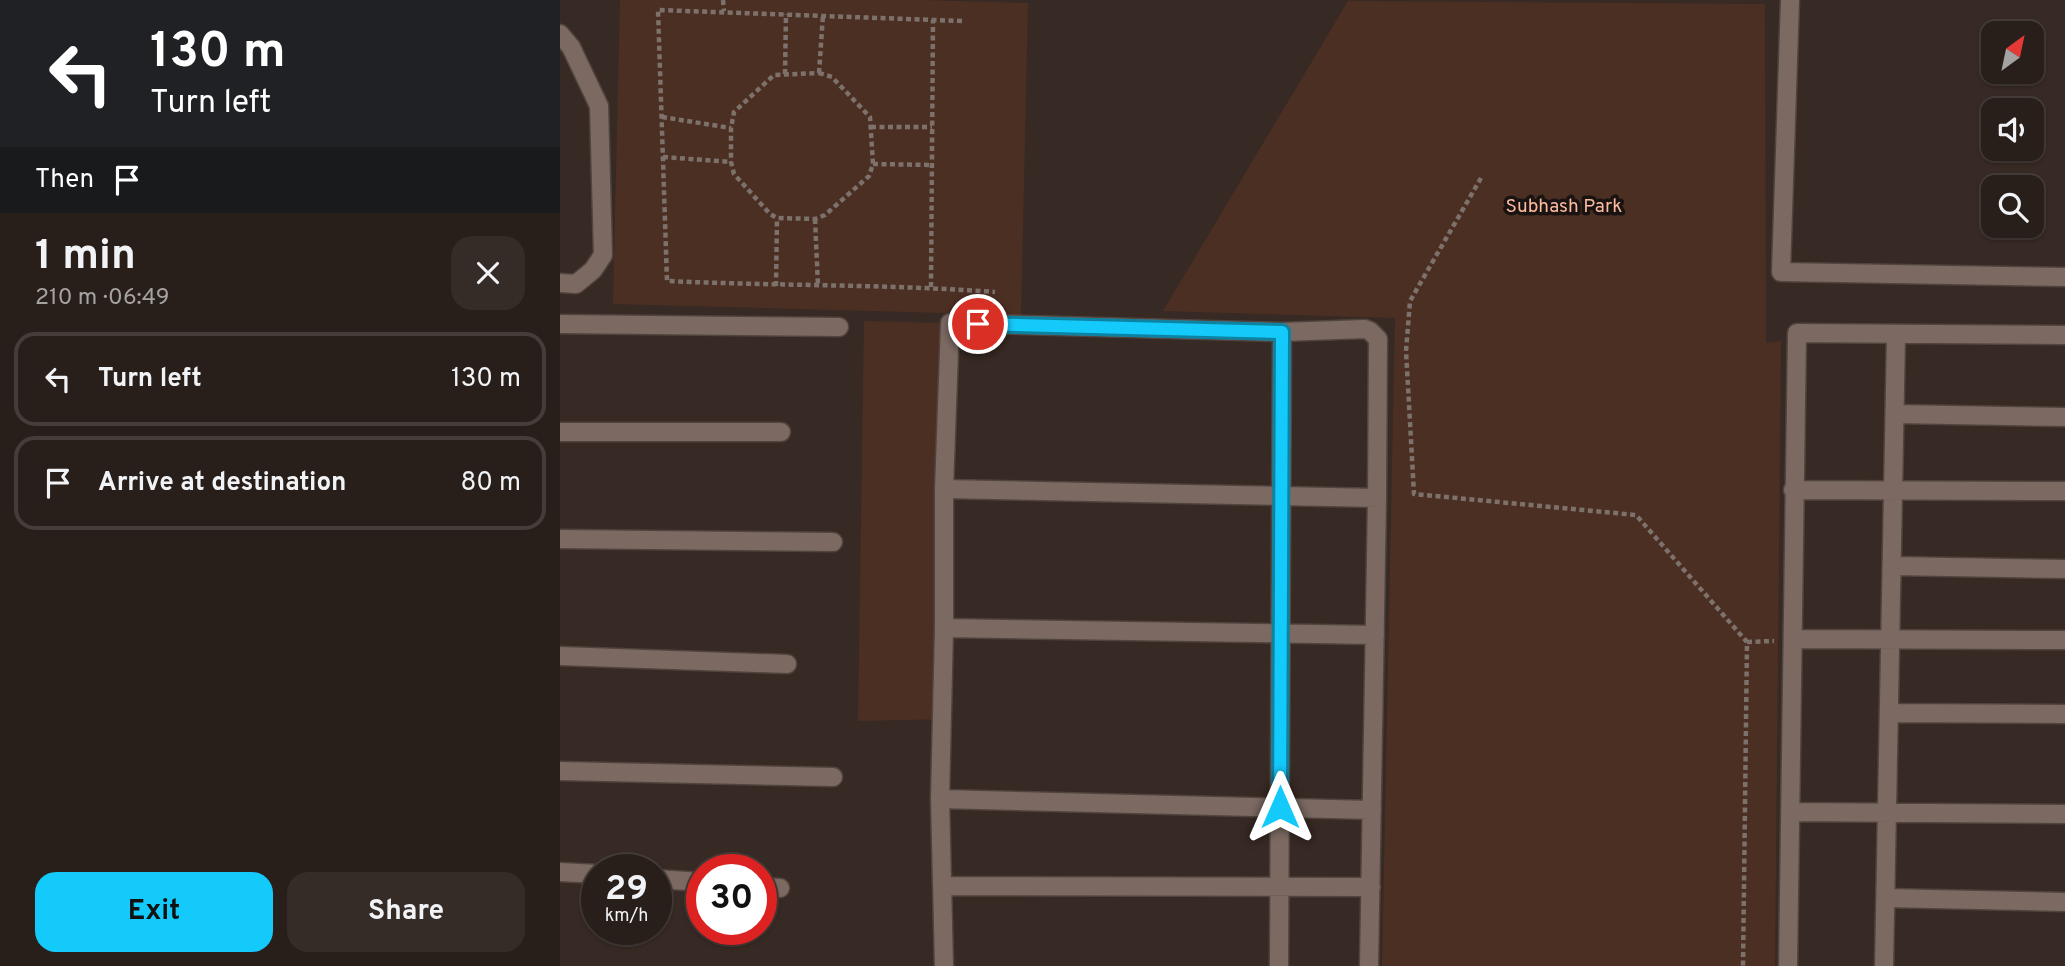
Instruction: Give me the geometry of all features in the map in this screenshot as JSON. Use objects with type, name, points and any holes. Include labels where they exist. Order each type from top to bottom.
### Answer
[{"type":"street","points":[[1790,0],[1781,272],[2065,277]]},
{"type":"street","points":[[560,34],[571,47],[599,106],[603,255],[593,270],[576,284],[560,283]]},
{"type":"street","points":[[944,966],[940,799],[944,489],[950,323],[1282,332],[1365,329],[1378,339],[1369,966]]},
{"type":"street","points":[[560,324],[839,327]]},
{"type":"street","points":[[1279,966],[1282,332]]},
{"type":"street","points":[[1788,966],[1797,333],[2065,335]]},
{"type":"street","points":[[1884,966],[1896,335]]},
{"type":"street","points":[[1895,414],[2065,417]]},
{"type":"street","points":[[560,432],[781,432]]},
{"type":"street","points":[[944,489],[1377,498]]},
{"type":"street","points":[[1793,489],[2065,491]]},
{"type":"street","points":[[560,539],[833,542]]},
{"type":"street","points":[[1892,566],[2065,569]]},
{"type":"street","points":[[944,628],[1375,635]]},
{"type":"street","points":[[1793,639],[2065,640]]},
{"type":"street","points":[[560,656],[787,664]]},
{"type":"street","points":[[1889,713],[2065,714]]},
{"type":"street","points":[[560,771],[833,777]]},
{"type":"street","points":[[940,799],[1372,810]]},
{"type":"street","points":[[1790,812],[2065,814]]},
{"type":"street","points":[[560,872],[581,873]]},
{"type":"street","points":[[942,886],[1371,887]]},
{"type":"street","points":[[1886,898],[2065,902]]},
{"type":"path","points":[[723,0],[724,11]]},
{"type":"path","points":[[962,21],[658,10],[667,281],[776,286],[931,287],[995,292]]},
{"type":"path","points":[[785,74],[786,14]]},
{"type":"path","points":[[819,73],[823,15]]},
{"type":"path","points":[[931,287],[933,20]]},
{"type":"path","points":[[819,73],[832,77],[870,117],[873,164],[869,176],[825,215],[815,219],[778,218],[770,214],[734,174],[730,128],[734,112],[774,75],[819,73]]},
{"type":"path","points":[[662,117],[730,128]]},
{"type":"path","points":[[871,127],[932,127]]},
{"type":"path","points":[[663,157],[731,162]]},
{"type":"path","points":[[873,164],[932,165]]},
{"type":"path","points":[[1481,178],[1410,301],[1406,351],[1413,494],[1636,515],[1747,642],[1743,966]]},
{"type":"path","points":[[776,286],[778,218]]},
{"type":"path","points":[[815,219],[818,286]]},
{"type":"green space","points":[[620,0],[920,0],[1028,3],[1021,315],[613,304]]},
{"type":"green space","name":"Subhash Park","points":[[1348,1],[1765,4],[1766,343],[1781,341],[1775,966],[1382,966],[1395,318],[1163,311]]},
{"type":"green space","points":[[864,321],[944,323],[950,719],[858,721]]},
{"type":"route","points":[[978,324],[1282,332],[1280,807]]}]
